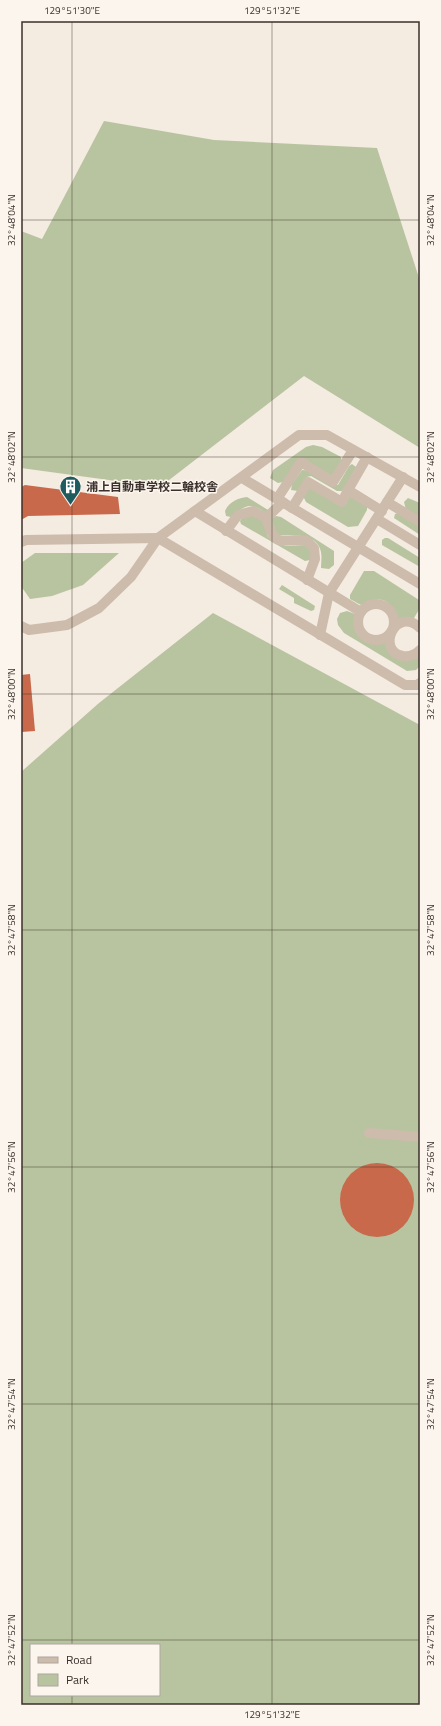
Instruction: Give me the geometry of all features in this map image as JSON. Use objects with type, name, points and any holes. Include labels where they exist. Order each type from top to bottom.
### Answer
[{"type":"street","points":[[21,626],[29,630],[67,625],[100,608],[132,577],[158,538],[300,435],[327,435],[420,487]]},
{"type":"street","points":[[284,503],[301,462],[333,482],[353,450]]},
{"type":"street","points":[[266,518],[308,482],[342,502],[368,457]]},
{"type":"street","points":[[320,635],[329,593],[403,477]]},
{"type":"street","points":[[242,478],[420,584]]},
{"type":"street","points":[[348,490],[382,511],[420,545]]},
{"type":"street","points":[[195,511],[361,612]]},
{"type":"street","points":[[226,530],[238,515],[253,511],[266,518],[270,533],[275,539],[284,541],[307,541],[314,548],[315,560],[313,569],[307,580]]},
{"type":"street","points":[[382,511],[420,522]]},
{"type":"street","points":[[21,542],[26,540],[158,538],[404,685],[417,685],[420,683]]},
{"type":"street","points":[[419,624],[406,622],[396,626],[392,630],[389,634],[379,640],[367,638],[362,634],[358,624],[361,612],[370,606],[376,605],[387,608],[393,618],[392,630],[389,641],[394,652],[405,656],[411,656],[420,650]]},
{"type":"street","points":[[369,1133],[420,1137]]},
{"type":"green space","points":[[104,121],[214,140],[377,148],[420,281],[420,448],[304,376],[160,487],[21,468],[21,231],[42,239]]},
{"type":"green space","points":[[313,445],[322,447],[341,457],[341,463],[332,476],[300,457],[283,482],[278,483],[270,478],[273,470],[306,447]]},
{"type":"green space","points":[[352,464],[356,467],[356,470],[342,491],[337,491],[311,476],[307,477],[298,491],[291,490],[292,484],[302,470],[312,472],[328,482],[338,485],[349,466]]},
{"type":"green space","points":[[308,487],[342,506],[349,496],[367,506],[367,510],[358,526],[348,527],[306,502],[303,496]]},
{"type":"green space","points":[[247,497],[268,510],[267,513],[252,506],[248,506],[231,517],[226,516],[225,511],[231,503],[237,499]]},
{"type":"green space","points":[[408,498],[420,503],[420,518],[406,510],[404,502]]},
{"type":"green space","points":[[399,513],[420,526],[420,535],[394,518],[395,514]]},
{"type":"green space","points":[[255,515],[263,522],[268,537],[285,546],[307,545],[311,550],[310,560],[305,561],[241,524],[240,521],[242,518]]},
{"type":"green space","points":[[276,516],[281,517],[334,551],[334,565],[329,569],[321,568],[321,552],[315,541],[303,536],[277,535],[271,519]]},
{"type":"green space","points":[[388,538],[420,558],[420,567],[382,545],[382,540]]},
{"type":"green space","points":[[35,553],[119,553],[83,585],[52,596],[30,599],[21,586],[21,563]]},
{"type":"green space","points":[[364,571],[374,571],[419,600],[420,608],[414,618],[397,619],[392,607],[384,600],[374,600],[361,605],[350,599],[350,595]]},
{"type":"green space","points":[[282,585],[315,606],[314,610],[311,611],[294,603],[294,598],[279,589]]},
{"type":"green space","points":[[347,611],[355,614],[357,629],[362,638],[371,643],[385,643],[391,654],[419,657],[420,666],[416,670],[407,671],[344,633],[338,625],[337,619],[340,613]]},
{"type":"green space","points":[[213,613],[420,725],[420,1705],[21,1705],[21,772],[99,703]]},
{"type":"building","name":"浦上自動車学校二輪校舎","points":[[25,485],[118,497],[120,514],[28,516],[21,520],[21,487]]},
{"type":"building","points":[[30,674],[35,731],[21,732],[21,675]]},
{"type":"building","points":[[377,1163],[398,1169],[408,1179],[414,1200],[408,1221],[398,1231],[377,1237],[356,1231],[346,1221],[340,1200],[346,1179],[356,1169]]},
{"type":"place","name":"浦上自動車学校二輪校舎","points":[[70,506]]}]
